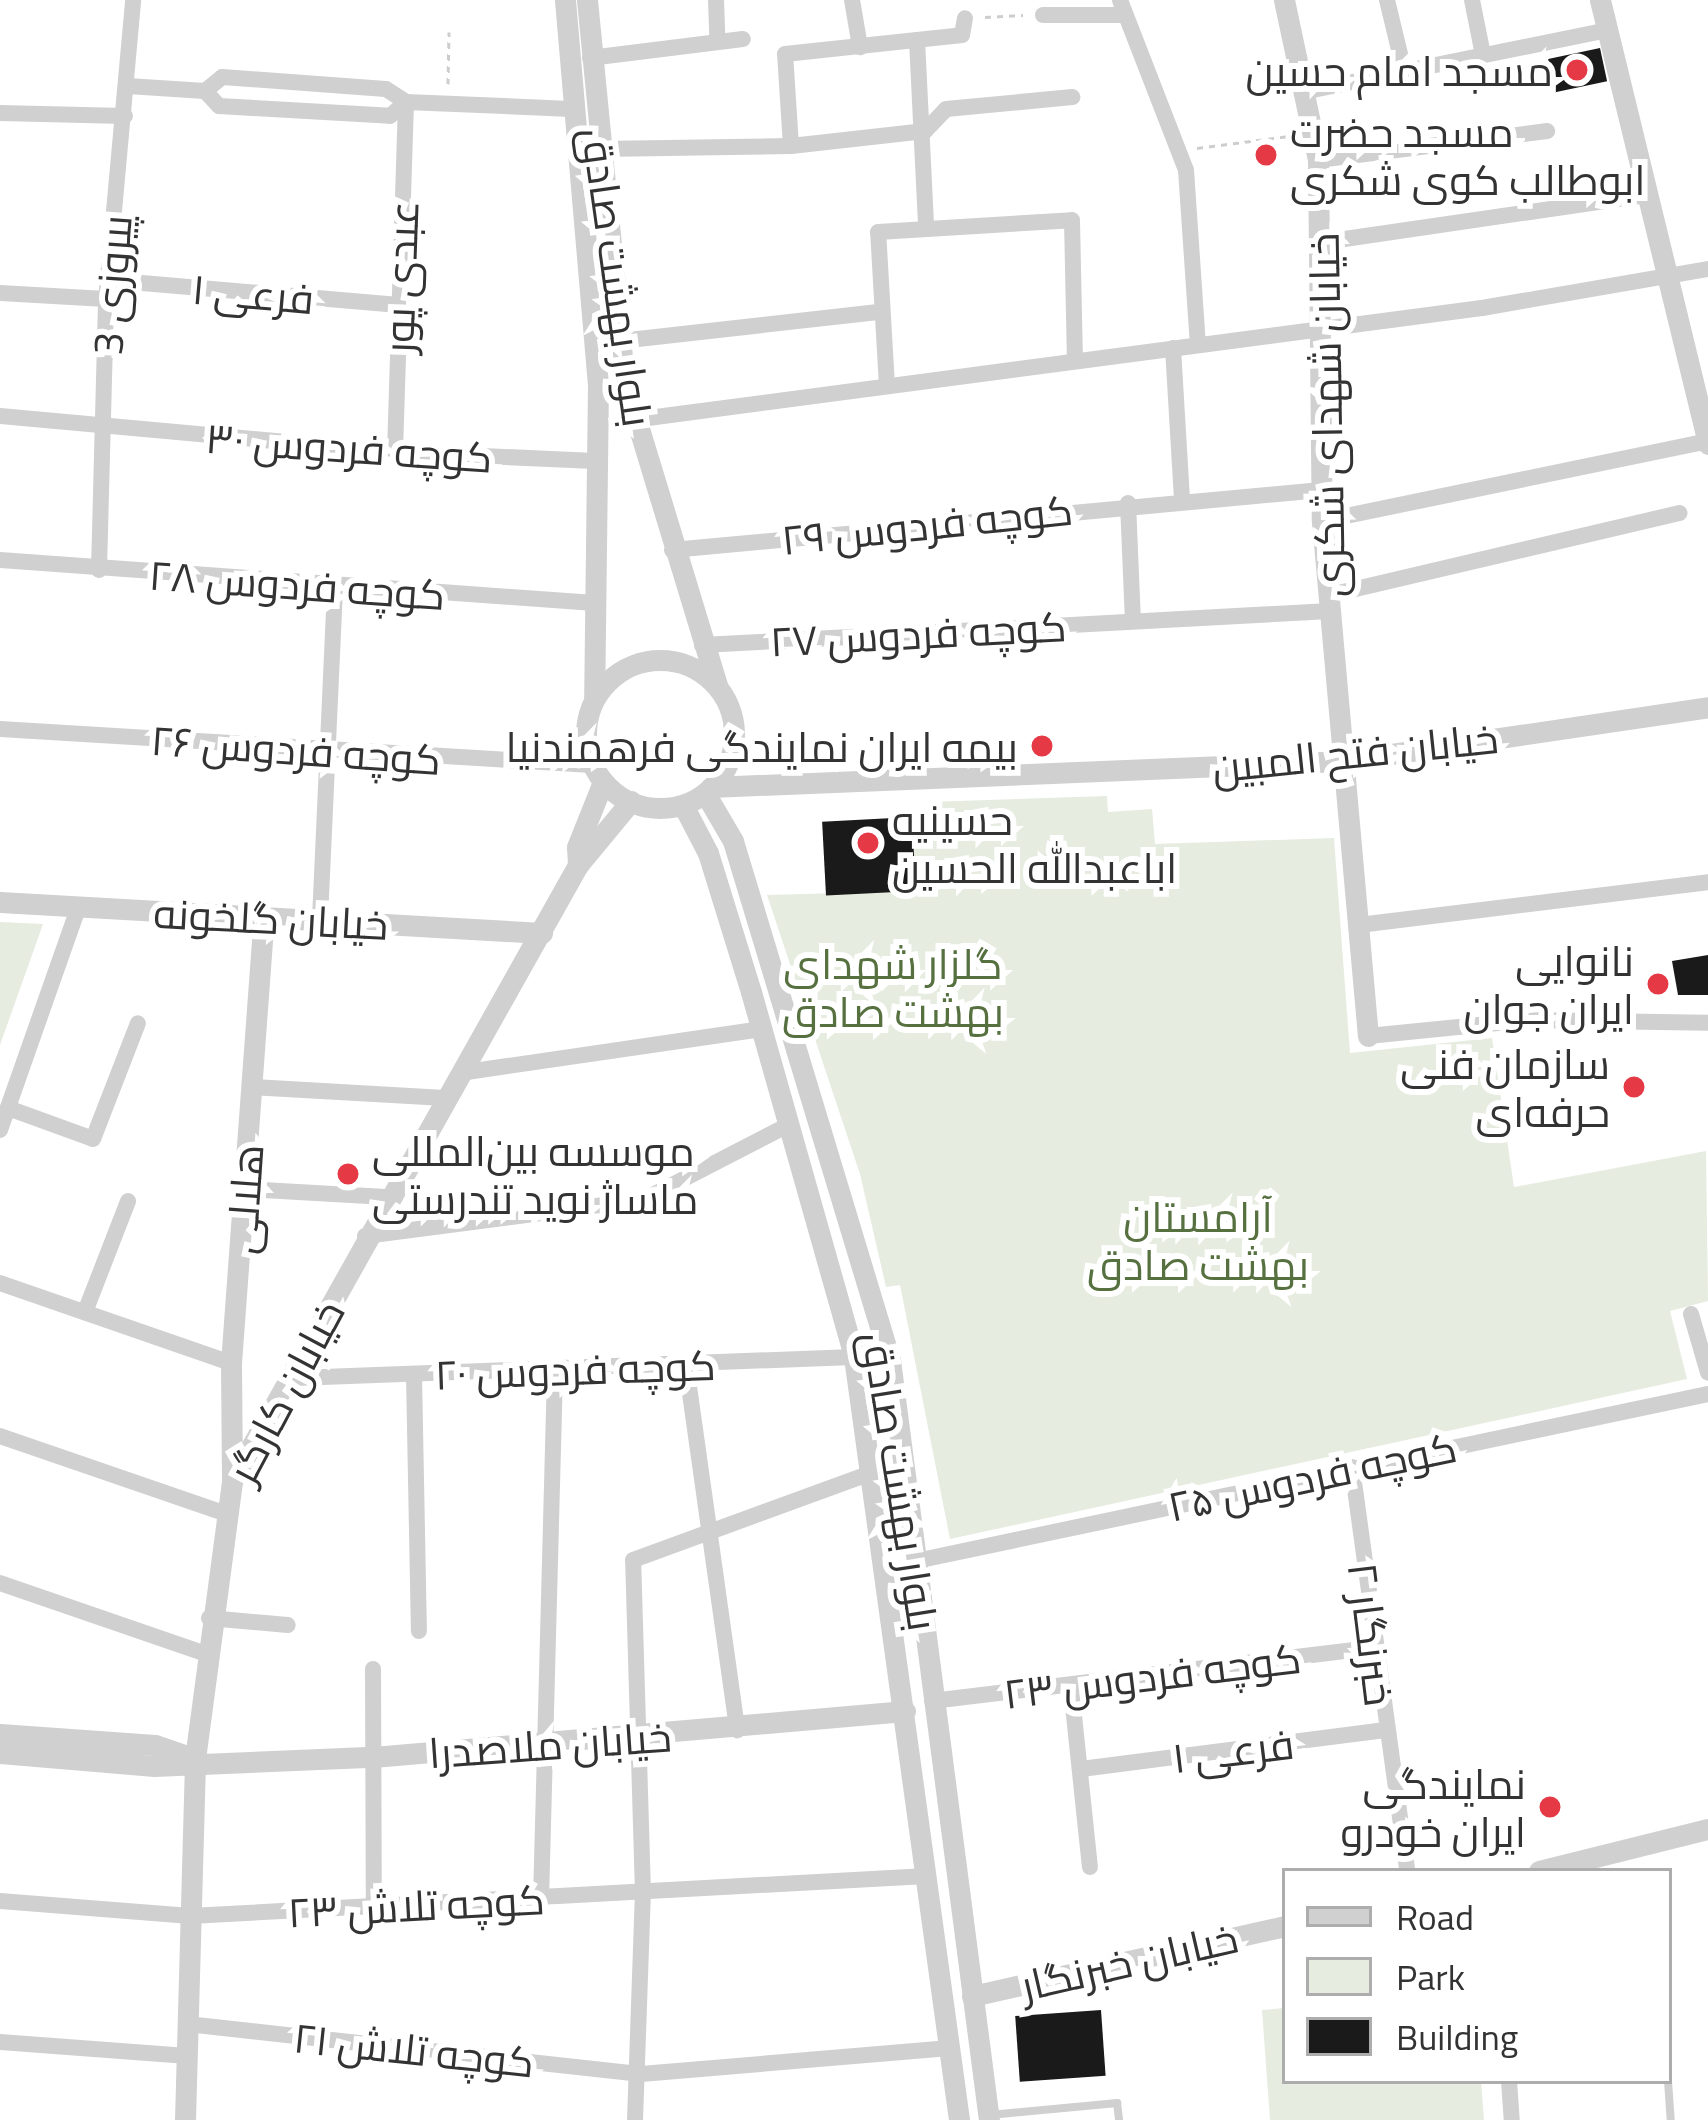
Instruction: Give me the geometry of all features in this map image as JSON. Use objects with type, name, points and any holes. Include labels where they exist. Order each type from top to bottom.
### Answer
[{"type":"street","name":"پیروزی 3","points":[[98,570],[107,280],[133,0]]},
{"type":"street","name":"بلوار بهشت صادق","points":[[565,0],[596,421],[594,698]]},
{"type":"street","name":"بلوار بهشت صادق","points":[[587,0],[620,341],[633,419],[717,686]]},
{"type":"street","points":[[716,0],[717,38]]},
{"type":"street","points":[[852,0],[860,47]]},
{"type":"street","name":"خیابان شهدای شکری","points":[[1284,0],[1308,91],[1318,160],[1324,242],[1322,521],[1368,1036]]},
{"type":"street","points":[[1387,0],[1404,71]]},
{"type":"street","points":[[1472,0],[1483,56]]},
{"type":"street","points":[[1322,521],[1708,443],[1600,0]]},
{"type":"street","points":[[1043,15],[1122,7],[1178,151],[1198,345]]},
{"type":"street","points":[[791,146],[784,54],[962,35],[965,18]]},
{"type":"street","points":[[1308,91],[1608,30]]},
{"type":"street","points":[[590,58],[717,38],[743,39]]},
{"type":"street","points":[[916,40],[925,131],[926,226]]},
{"type":"street","points":[[128,86],[205,91],[222,77],[386,89],[406,102],[571,109]]},
{"type":"street","points":[[205,91],[219,106],[390,116],[406,102]]},
{"type":"street","points":[[601,148],[791,146],[925,131],[946,109],[1072,97]]},
{"type":"street","name":"عبدی پور","points":[[395,452],[406,102]]},
{"type":"street","points":[[0,113],[125,116]]},
{"type":"street","points":[[1318,160],[1547,131]]},
{"type":"street","points":[[1324,242],[1648,195]]},
{"type":"street","points":[[887,386],[878,232],[1072,220],[1076,361]]},
{"type":"street","points":[[596,421],[1198,345],[1708,269]]},
{"type":"street","name":"فرعی ۱","points":[[107,280],[399,305]]},
{"type":"street","points":[[0,293],[106,299]]},
{"type":"street","points":[[620,341],[880,313]]},
{"type":"street","points":[[1173,348],[1182,499]]},
{"type":"street","name":"کوچه فردوس ۳۰","points":[[0,416],[395,452],[595,461]]},
{"type":"street","name":"کوچه فردوس ۲۹","points":[[672,550],[1128,503],[1322,490]]},
{"type":"street","points":[[1128,503],[1133,621]]},
{"type":"street","name":"کوچه فردوس ۲۷","points":[[702,645],[1133,621],[1330,603],[1680,512]]},
{"type":"street","name":"کوچه فردوس ۲۸","points":[[0,560],[335,588],[594,603]]},
{"type":"street","points":[[320,920],[335,588]]},
{"type":"street","points":[[652,660],[698,670],[717,686],[734,730],[732,754],[708,790],[683,805],[631,801],[597,774],[586,721],[594,698],[628,666],[652,660]]},
{"type":"street","name":"خیابان فتح المبین","points":[[708,790],[1344,761],[1708,707]]},
{"type":"street","name":"کوچه فردوس ۲۶","points":[[0,729],[597,774]]},
{"type":"street","name":"خیابان کارگر","points":[[578,866],[577,847],[597,774]]},
{"type":"street","name":"بلوار بهشت صادق","points":[[708,790],[733,841],[890,1360],[989,2118]]},
{"type":"street","name":"خیابان کارگر","points":[[184,2120],[195,1760],[203,1653],[232,1481],[296,1378],[386,1197],[578,866],[631,801]]},
{"type":"street","name":"بلوار بهشت صادق","points":[[683,805],[708,853],[854,1357],[874,1472],[959,2120]]},
{"type":"street","points":[[1359,925],[1708,882]]},
{"type":"street","name":"خیابان گلخونه","points":[[0,902],[542,933]]},
{"type":"street","points":[[0,1130],[78,908]]},
{"type":"street","name":"هلالی","points":[[232,1481],[231,1363],[264,917]]},
{"type":"street","points":[[1368,1036],[1527,1020],[1708,1023]]},
{"type":"street","points":[[8,1108],[93,1139],[139,1023]]},
{"type":"street","points":[[460,1073],[762,1029]]},
{"type":"street","points":[[252,1087],[446,1098]]},
{"type":"street","points":[[364,1237],[644,1200],[788,1126]]},
{"type":"street","points":[[246,1189],[386,1197]]},
{"type":"street","points":[[85,1312],[128,1201]]},
{"type":"street","points":[[0,1282],[231,1363]]},
{"type":"street","points":[[1691,1314],[1708,1373]]},
{"type":"street","name":"کوچه فردوس ۲۰","points":[[296,1378],[854,1357]]},
{"type":"street","points":[[686,1365],[737,1730]]},
{"type":"street","points":[[541,1900],[539,1746],[555,1371]]},
{"type":"street","points":[[414,1375],[419,1631]]},
{"type":"street","name":"کوچه فردوس ۲۵","points":[[916,1561],[1708,1394]]},
{"type":"street","points":[[0,1436],[226,1514]]},
{"type":"street","name":"خبرنگار ۲","points":[[1352,1467],[1371,1648],[1407,1868]]},
{"type":"street","points":[[635,2120],[641,2074],[643,1893],[633,1560],[874,1472]]},
{"type":"street","points":[[0,1583],[203,1653]]},
{"type":"street","points":[[208,1618],[288,1625]]},
{"type":"street","name":"کوچه فردوس ۲۳","points":[[932,1701],[1371,1648]]},
{"type":"street","points":[[373,1669],[374,1907]]},
{"type":"street","points":[[1072,1687],[1090,1867]]},
{"type":"street","name":"خیابان ملاصدرا","points":[[0,1753],[154,1766],[195,1760],[374,1757],[737,1730],[905,1711]]},
{"type":"street","name":"فرعی ۱","points":[[1081,1769],[1384,1730]]},
{"type":"street","name":"خیابان ملاصدرا","points":[[0,1734],[154,1745],[195,1760]]},
{"type":"street","points":[[1551,1868],[1708,1829]]},
{"type":"street","name":"کوچه تلاش ۲۳","points":[[0,1901],[190,1916],[927,1876]]},
{"type":"street","name":"خیابان خبرنگار","points":[[972,1996],[1282,1927]]},
{"type":"street","name":"کوچه تلاش ۲۱","points":[[188,2024],[641,2074],[950,2048]]},
{"type":"street","points":[[0,2042],[187,2056]]},
{"type":"street","points":[[1509,2084],[1512,2120]]},
{"type":"lane","points":[[1668,2084],[1671,2120]]},
{"type":"lane","points":[[989,2118],[1118,2103],[1119,2120]]},
{"type":"path","points":[[965,18],[1043,15]]},
{"type":"path","points":[[448,104],[449,32]]},
{"type":"path","points":[[1178,151],[1314,133]]},
{"type":"green space","name":"آرامستان بهشت صادق","points":[[1107,796],[1108,812],[1152,809],[1155,844],[1334,838],[1350,1053],[1492,1038],[1514,1187],[1706,1151],[1708,1301],[1670,1311],[1687,1379],[950,1539],[900,1285],[886,1287],[860,1174],[767,895],[915,891],[912,817],[928,814],[928,802]]},
{"type":"green space","points":[[0,922],[43,924],[0,1045]]},
{"type":"green space","points":[[1282,2008],[1282,2084],[1481,2084],[1484,2120],[1270,2120],[1262,2010]]},
{"type":"building","name":"مسجد امام حسین","points":[[1600,48],[1607,81],[1555,92],[1548,59]]},
{"type":"building","name":"مسجد حضرت ابوطالب کوی شکری","points":[[1278,144],[1279,164],[1254,165],[1253,145]]},
{"type":"building","name":"حسینیه اباعبدالله الحسین","points":[[912,817],[916,891],[826,896],[822,822]]},
{"type":"building","points":[[1708,955],[1708,995],[1678,995],[1672,961]]},
{"type":"building","points":[[1101,2010],[1106,2076],[1020,2082],[1015,2016]]},
{"type":"place","name":"مسجد امام حسین","points":[[1577,70]]},
{"type":"place","name":"مسجد حضرت ابوطالب کوی شکری","points":[[1266,155]]},
{"type":"place","name":"بیمه ایران نمایندگی فرهمندنیا","points":[[1042,746]]},
{"type":"place","name":"حسینیه اباعبدالله الحسین","points":[[868,843]]},
{"type":"place","name":"نانوایی ایران جوان","points":[[1658,984]]},
{"type":"place","name":"سازمان فنی حرفه‌ای","points":[[1634,1087]]},
{"type":"place","name":"موسسه بین‌المللی ماساژ نوید تندرستی","points":[[348,1174]]},
{"type":"place","name":"نمایندگی ایران خودرو","points":[[1550,1807]]},
{"type":"park label","name":"گلزار شهدای بهشت صادق","points":[[893,987]]}]
